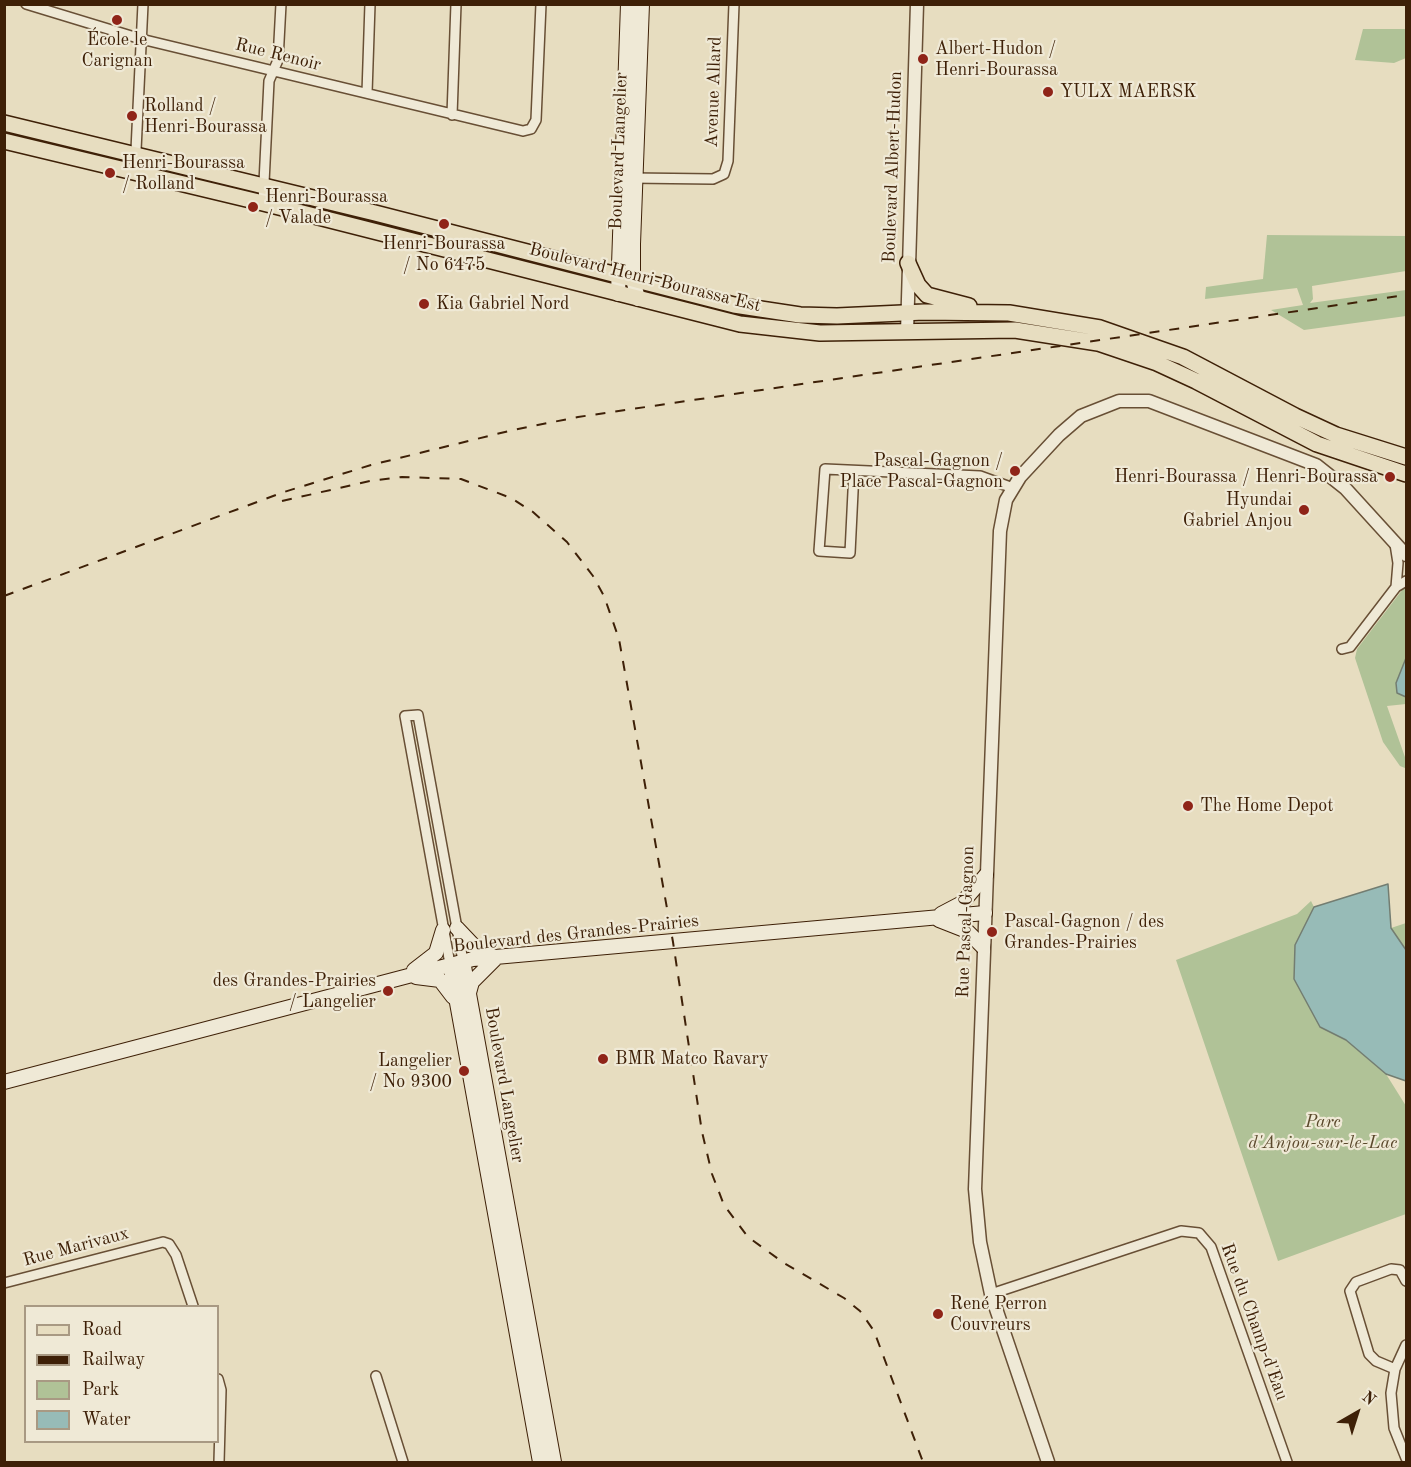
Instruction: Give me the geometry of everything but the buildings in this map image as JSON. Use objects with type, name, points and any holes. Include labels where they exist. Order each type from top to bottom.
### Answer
[{"type":"main road","name":"Boulevard Langelier","points":[[628,4],[621,177],[625,277],[638,299]]},
{"type":"main road","name":"Boulevard Langelier","points":[[618,294],[625,277],[636,178],[642,4]]},
{"type":"main road","name":"Boulevard Henri-Bourassa Est","points":[[4,123],[263,185],[700,298],[774,312],[848,317],[906,313],[983,312],[1039,316],[1125,335],[1183,357],[1308,423],[1407,457]]},
{"type":"main road","name":"Boulevard Henri-Bourassa Est","points":[[4,141],[263,202],[717,319],[773,329],[841,333],[1015,330],[1098,343],[1157,363],[1326,448],[1407,474]]},
{"type":"main road","points":[[908,263],[918,285],[927,295],[983,312]]},
{"type":"main road","points":[[931,918],[962,903],[986,875]]},
{"type":"main road","name":"Boulevard des Grandes-Prairies","points":[[4,1082],[457,963],[985,914]]},
{"type":"main road","points":[[931,918],[960,927],[983,947]]},
{"type":"main road","points":[[399,978],[436,953],[450,929],[476,948],[496,958],[472,982],[469,994]]},
{"type":"main road","name":"Boulevard Langelier","points":[[457,963],[469,994],[554,1462]]},
{"type":"main road","name":"Boulevard Langelier","points":[[457,963],[459,1014],[540,1462]]},
{"type":"main road","points":[[399,978],[422,977],[440,980],[452,993],[459,1014]]},
{"type":"street","name":"Rue Renoir","points":[[26,4],[141,39],[523,131],[531,129],[536,120],[541,4]]},
{"type":"street","points":[[135,171],[143,4]]},
{"type":"street","points":[[263,202],[269,81],[278,60],[280,4]]},
{"type":"street","points":[[367,93],[370,4]]},
{"type":"street","points":[[452,115],[456,4]]},
{"type":"street","name":"Avenue Allard","points":[[636,178],[719,178],[724,174],[728,161],[734,4]]},
{"type":"street","name":"Boulevard Albert-Hudon","points":[[907,332],[917,4]]},
{"type":"street","points":[[621,177],[636,178]]},
{"type":"street","name":"Rue Pascal-Gagnon","points":[[1048,1462],[991,1294],[980,1242],[975,1170],[1000,531],[1005,504],[1014,488],[1059,435],[1094,409],[1119,401],[1149,401],[1307,460],[1326,471],[1345,488],[1395,544]]},
{"type":"street","points":[[854,471],[850,553],[819,551],[825,469],[980,476],[1014,488]]},
{"type":"street","points":[[1395,544],[1407,555]]},
{"type":"street","points":[[1395,544],[1398,563],[1396,587]]},
{"type":"street","points":[[1342,649],[1350,647],[1396,587],[1407,581]]},
{"type":"street","name":"Boulevard Langelier","points":[[417,715],[457,963],[450,929],[405,717],[417,715]]},
{"type":"street","name":"Rue du Champ-d'Eau","points":[[991,1294],[1181,1231],[1199,1233],[1211,1247],[1287,1462]]},
{"type":"street","name":"Rue Marivaux","points":[[4,1283],[156,1242],[169,1244],[173,1249],[193,1305]]},
{"type":"street","points":[[1395,1369],[1376,1361],[1370,1354],[1350,1291],[1356,1282],[1391,1269],[1400,1270],[1407,1281]]},
{"type":"street","points":[[1407,1345],[1395,1369],[1391,1394],[1392,1419],[1397,1438],[1407,1458]]},
{"type":"street","points":[[376,1376],[403,1462]]},
{"type":"street","points":[[219,1383],[221,1390],[219,1462]]},
{"type":"green space","points":[[1363,29],[1406,29],[1406,58],[1394,63],[1355,60]]},
{"type":"green space","points":[[1267,235],[1406,236],[1406,271],[1312,286],[1313,299],[1310,303],[1406,290],[1406,316],[1304,330],[1271,310],[1303,305],[1297,288],[1205,299],[1206,287],[1263,279]]},
{"type":"green space","points":[[1406,585],[1406,704],[1387,706],[1406,760],[1405,768],[1400,766],[1383,742],[1355,658],[1357,649]]},
{"type":"green space","name":"Parc d'Anjou-sur-le-Lac","points":[[1311,901],[1314,907],[1295,945],[1320,1027],[1346,1040],[1386,1074],[1406,1106],[1406,1214],[1278,1261],[1176,960],[1297,914]]},
{"type":"green space","points":[[1406,923],[1406,950],[1391,928]]},
{"type":"water","points":[[1406,658],[1406,697],[1397,693],[1396,683]]},
{"type":"water","points":[[1388,884],[1391,928],[1406,950],[1406,1081],[1386,1074],[1346,1040],[1320,1027],[1294,979],[1295,945],[1314,907]]},
{"type":"railway","points":[[4,596],[284,492],[371,465],[513,430],[578,417],[1406,295]]},
{"type":"railway","points":[[282,501],[370,481],[402,477],[461,479],[511,498],[533,512],[567,542],[593,576],[604,596],[619,639],[673,942],[702,1132],[712,1174],[724,1205],[748,1237],[784,1263],[844,1298],[860,1311],[874,1331],[923,1462]]},
{"type":"place","name":"École le Carignan","points":[[117,20]]},
{"type":"place","name":"Albert-Hudon / Henri-Bourassa","points":[[923,59]]},
{"type":"place","name":"YULX MAERSK","points":[[1048,92]]},
{"type":"place","name":"Rolland / Henri-Bourassa","points":[[132,116]]},
{"type":"place","name":"Henri-Bourassa / Rolland","points":[[110,173]]},
{"type":"place","name":"Henri-Bourassa / Valade","points":[[253,207]]},
{"type":"place","name":"Henri-Bourassa / No 6475","points":[[444,224]]},
{"type":"place","name":"Kia Gabriel Nord","points":[[424,304]]},
{"type":"place","name":"Pascal-Gagnon / Place Pascal-Gagnon","points":[[1015,471]]},
{"type":"place","name":"Henri-Bourassa / Henri-Bourassa","points":[[1390,477]]},
{"type":"place","name":"Hyundai Gabriel Anjou","points":[[1304,510]]},
{"type":"place","name":"The Home Depot","points":[[1188,806]]},
{"type":"place","name":"Pascal-Gagnon / des Grandes-Prairies","points":[[992,932]]},
{"type":"place","name":"des Grandes-Prairies / Langelier","points":[[388,991]]},
{"type":"place","name":"BMR Matco Ravary","points":[[603,1059]]},
{"type":"place","name":"Langelier / No 9300","points":[[464,1071]]},
{"type":"place","name":"René Perron Couvreurs","points":[[938,1314]]}]
